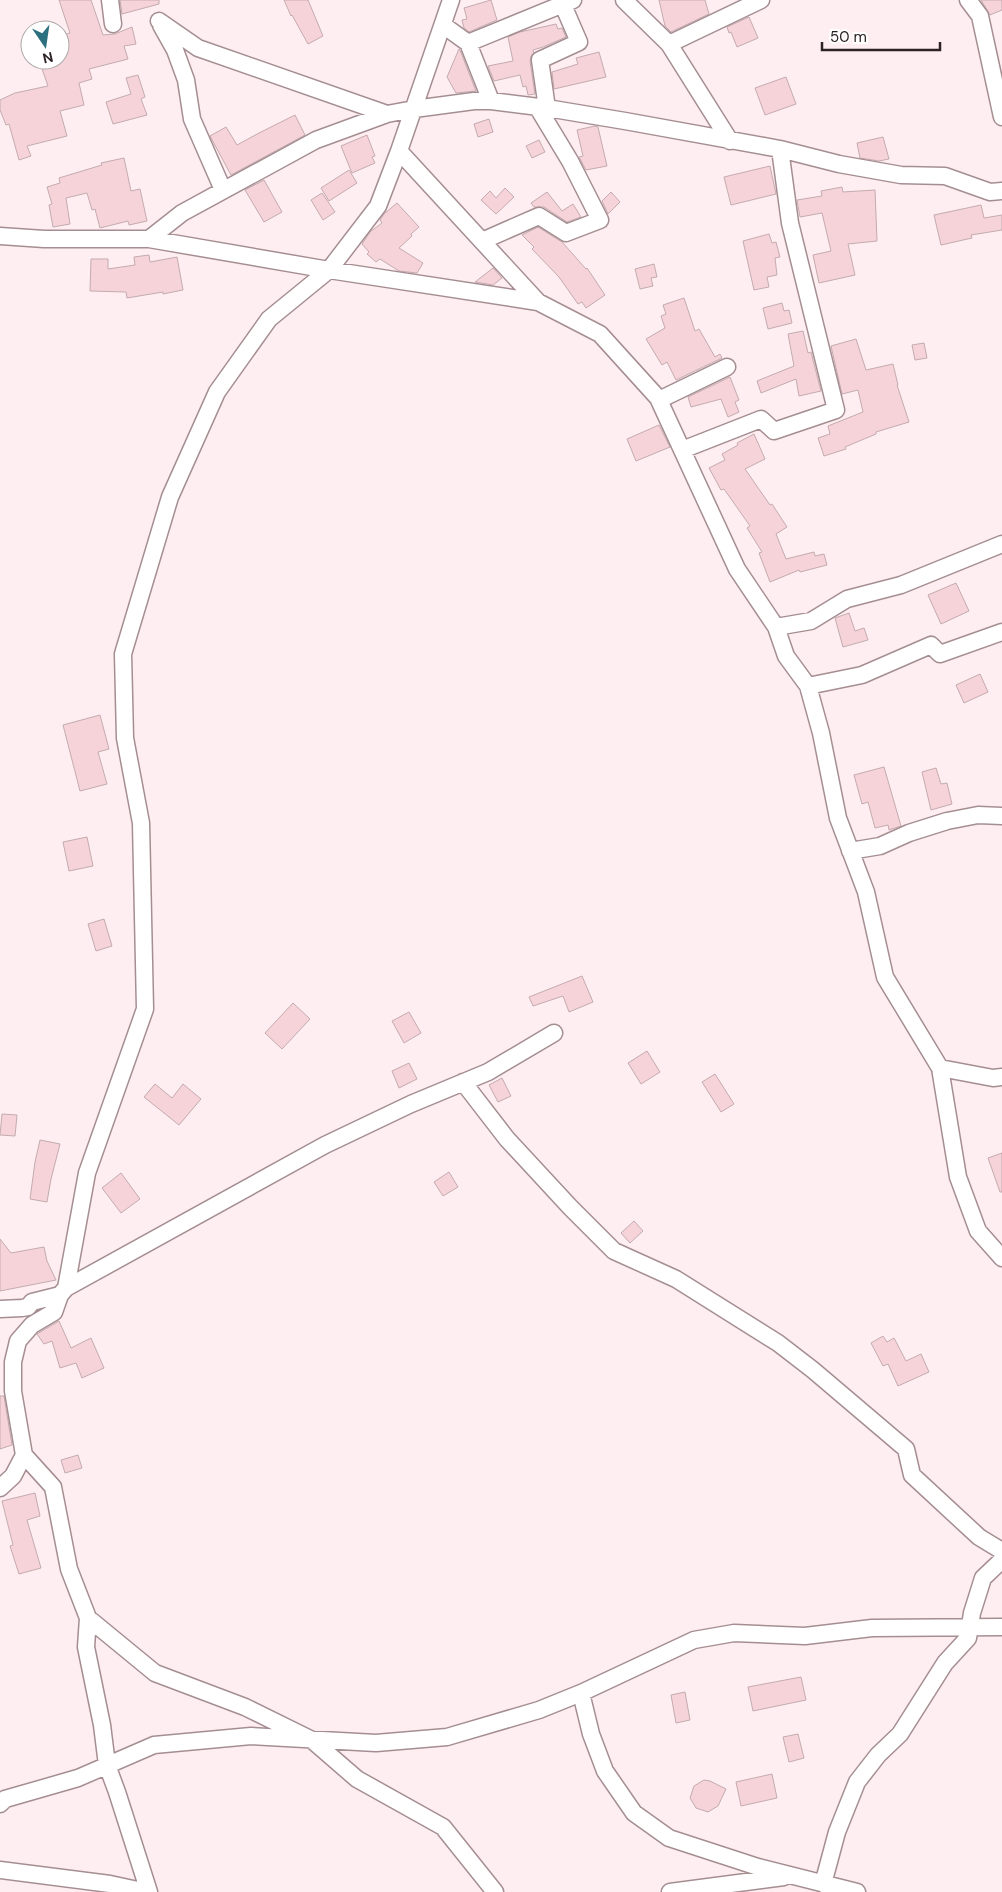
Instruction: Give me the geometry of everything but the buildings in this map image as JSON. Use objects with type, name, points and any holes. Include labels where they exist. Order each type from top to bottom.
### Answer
[{"type":"street","points":[[110,0],[114,24]]},
{"type":"street","points":[[0,1870],[110,1884],[148,1892],[118,1792],[107,1765],[102,1725],[86,1647],[88,1618],[69,1569],[53,1487],[24,1455],[14,1391],[13,1362],[18,1341],[23,1334],[54,1312],[63,1292],[71,1265],[87,1173],[145,1010],[141,823],[125,738],[123,654],[170,497],[217,392],[269,319],[330,270],[378,206],[414,109],[451,0]]},
{"type":"street","points":[[624,0],[669,44],[730,141]]},
{"type":"street","points":[[669,44],[760,0]]},
{"type":"street","points":[[968,0],[980,16],[1000,53],[1002,53]]},
{"type":"street","points":[[468,43],[568,3],[579,42],[540,60],[542,108],[600,220],[566,233],[539,216],[482,241]]},
{"type":"street","points":[[980,16],[1002,117]]},
{"type":"street","points":[[223,190],[192,119],[186,80],[159,21],[198,48],[387,114]]},
{"type":"street","points":[[443,26],[468,43],[491,101]]},
{"type":"street","points":[[149,239],[182,213],[316,140],[387,114],[474,101],[491,101],[625,120],[780,149],[839,164],[901,175],[945,176],[990,192],[1002,191]]},
{"type":"street","points":[[682,450],[762,419],[774,431],[836,410],[790,223],[780,149]]},
{"type":"street","points":[[399,151],[538,302]]},
{"type":"street","points":[[0,236],[44,239],[149,239],[330,270],[538,302],[600,334],[659,400],[736,569],[776,627],[786,656],[808,686],[821,734],[838,818],[866,892],[885,977],[940,1068],[958,1177],[978,1231],[1002,1258]]},
{"type":"street","points":[[659,400],[727,367]]},
{"type":"street","points":[[776,627],[811,621],[847,599],[901,585],[1002,544]]},
{"type":"street","points":[[808,686],[862,676],[931,645],[940,654],[1002,632]]},
{"type":"street","points":[[850,851],[880,846],[909,833],[947,821],[978,815],[1002,816]]},
{"type":"street","points":[[0,1309],[28,1307],[32,1302],[63,1292],[325,1145],[411,1104],[488,1072],[554,1032]]},
{"type":"street","points":[[940,1068],[993,1078],[1002,1077]]},
{"type":"street","points":[[463,1082],[507,1139],[570,1208],[614,1251],[676,1279],[778,1343],[813,1370],[906,1449],[912,1475],[938,1500],[979,1537],[1002,1551]]},
{"type":"street","points":[[0,1488],[13,1476],[24,1455]]},
{"type":"street","points":[[822,1884],[837,1832],[857,1782],[878,1754],[900,1734],[945,1663],[968,1638],[972,1613],[983,1578],[1002,1560]]},
{"type":"street","points":[[88,1618],[155,1673],[245,1707],[312,1740],[357,1779],[443,1827],[495,1892]]},
{"type":"street","points":[[0,1804],[5,1799],[78,1778],[154,1745],[250,1736],[376,1743],[447,1737],[539,1710],[581,1693],[694,1640],[734,1633],[805,1636],[872,1628],[1002,1627]]},
{"type":"street","points":[[581,1693],[591,1734],[604,1771],[634,1813],[669,1838],[758,1867],[857,1892]]},
{"type":"street","points":[[670,1892],[792,1876]]}]
